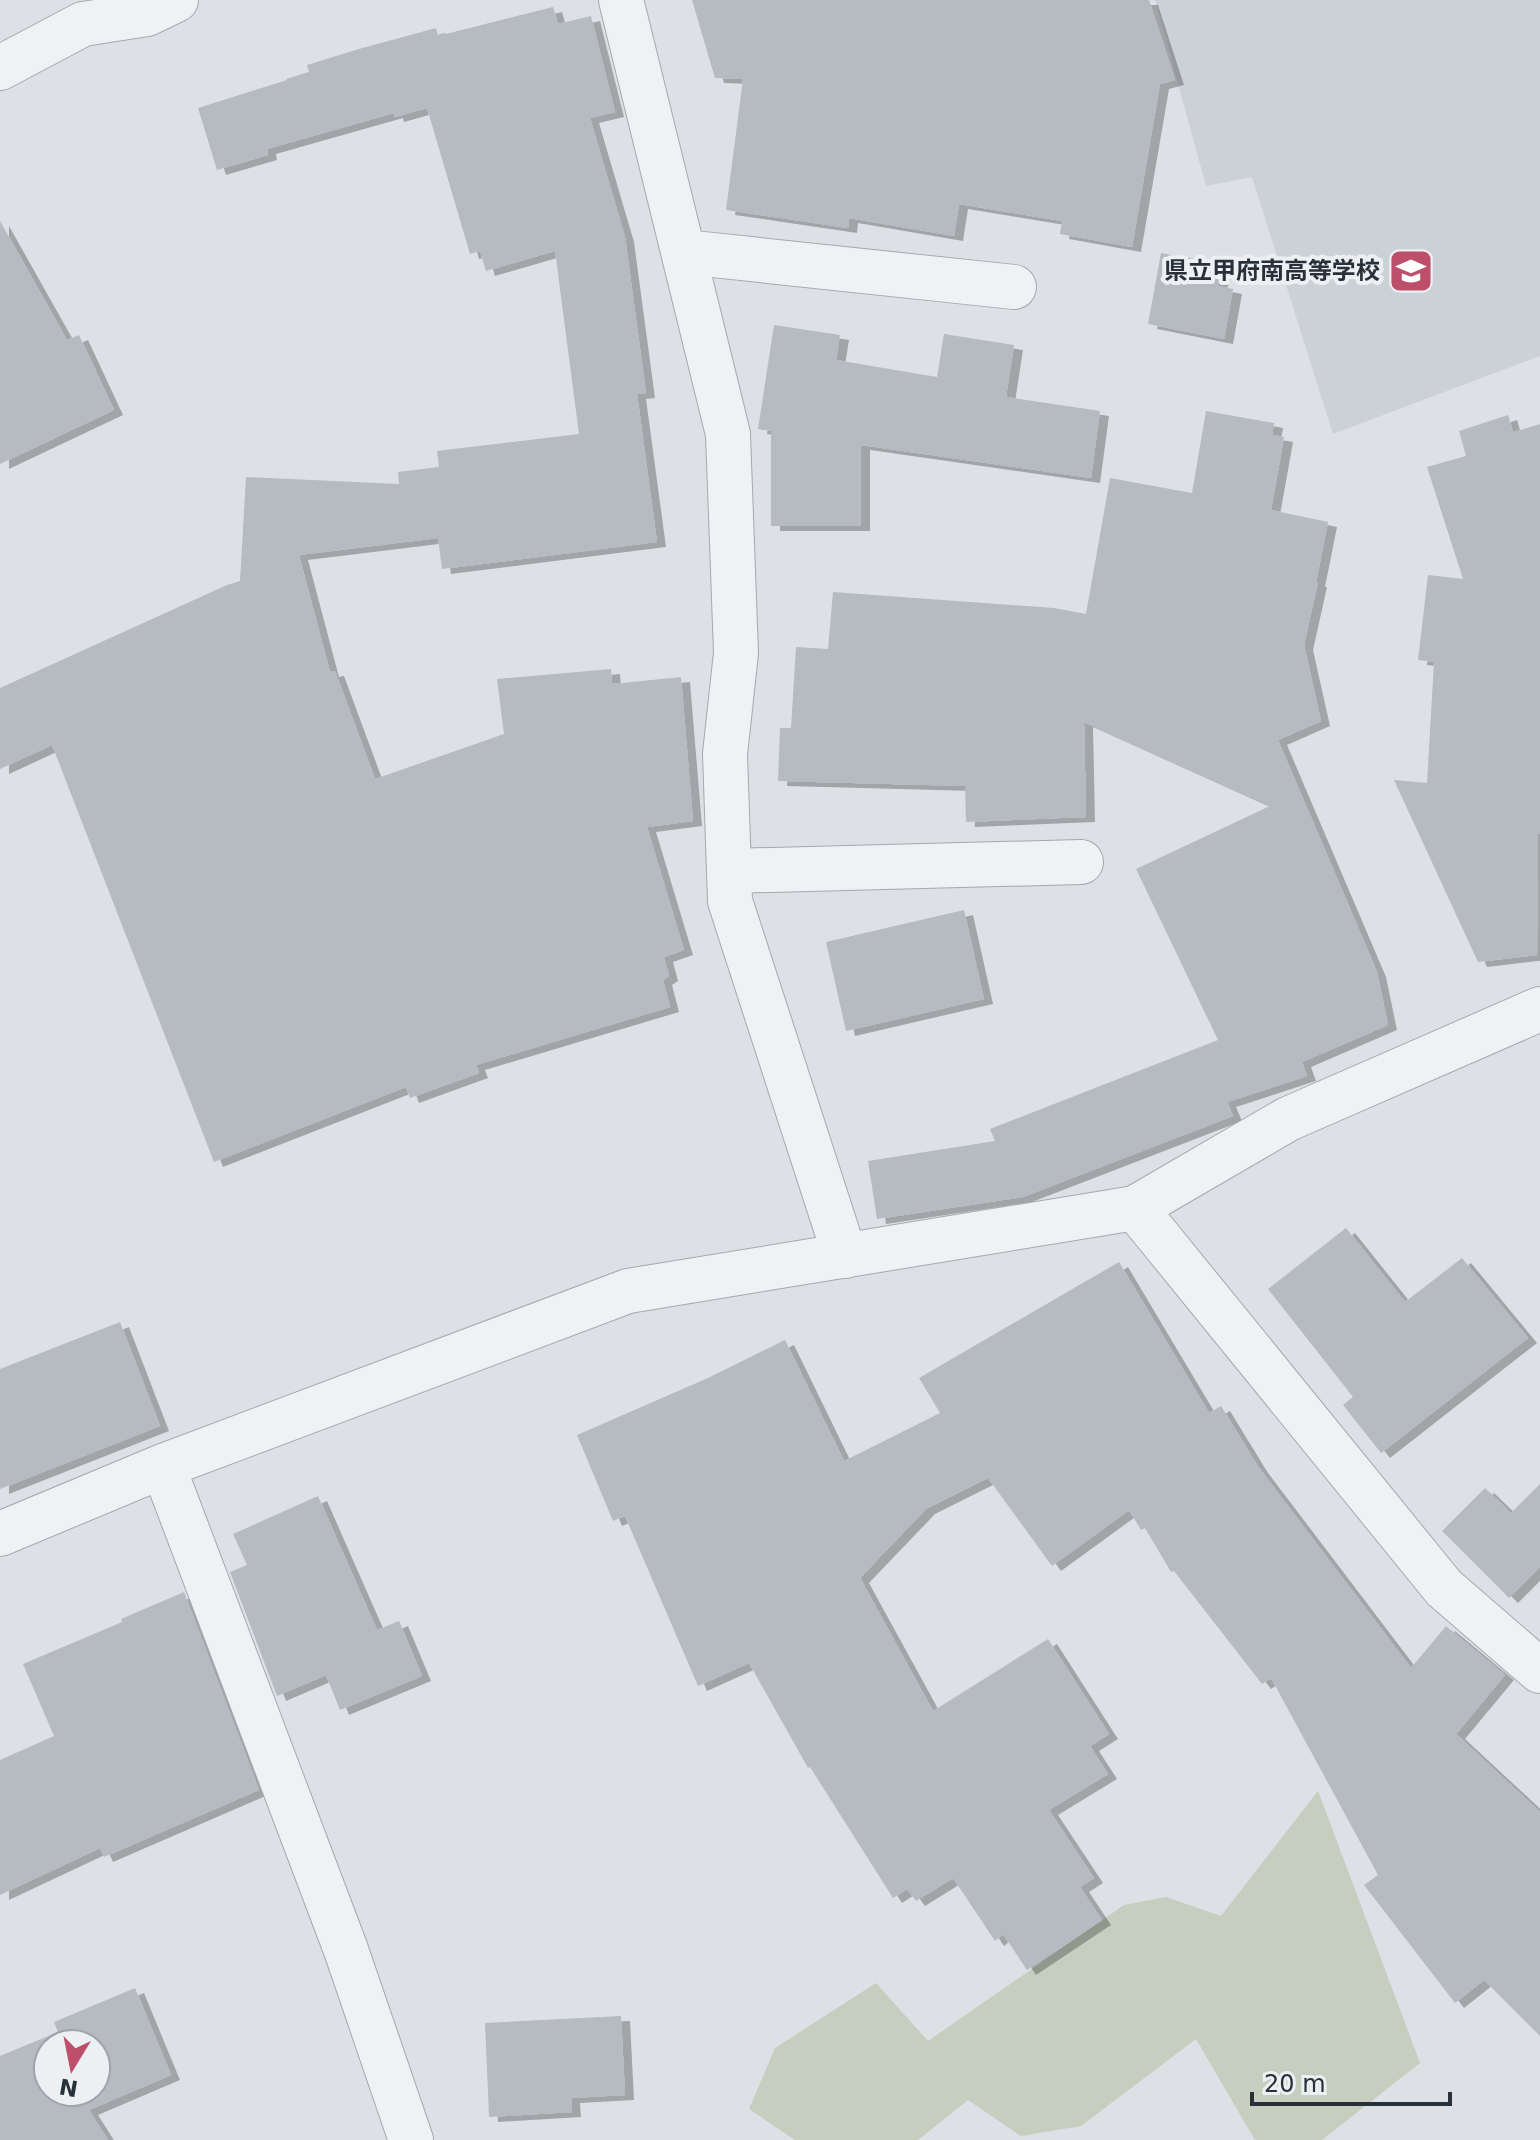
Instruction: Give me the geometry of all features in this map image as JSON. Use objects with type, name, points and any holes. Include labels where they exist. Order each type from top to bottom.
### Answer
[{"type":"street","points":[[0,68],[83,24],[147,14],[176,0]]},
{"type":"street","points":[[621,0],[728,434],[736,653],[725,754],[730,901],[845,1256]]},
{"type":"street","points":[[684,252],[1014,287]]},
{"type":"street","points":[[729,871],[1081,862]]},
{"type":"street","points":[[0,1534],[163,1466],[628,1291],[1135,1208],[1288,1119],[1540,1009]]},
{"type":"street","points":[[1135,1208],[1444,1588],[1540,1671]]},
{"type":"street","points":[[163,1466],[346,1950],[411,2140]]},
{"type":"shaded area","name":"県立甲府南高等学校","points":[[1155,0],[1540,0],[1540,356],[1333,434],[1252,177],[1206,186]]},
{"type":"green space","points":[[1318,1791],[1420,2063],[1322,2140],[1255,2140],[1196,2039],[1081,2126],[1021,2136],[968,2100],[918,2140],[795,2140],[749,2109],[775,2048],[876,1983],[928,2041],[1124,1905],[1166,1897],[1221,1916]]},
{"type":"building","points":[[692,0],[1149,0],[1175,80],[1160,84],[1132,247],[1060,234],[1062,221],[959,204],[954,236],[849,218],[848,228],[726,210],[743,79],[715,78]]},
{"type":"building","points":[[553,7],[558,24],[591,16],[615,112],[590,118],[625,237],[646,393],[637,394],[657,542],[442,569],[438,538],[299,555],[330,672],[335,671],[375,779],[504,734],[497,679],[611,669],[612,684],[681,677],[693,821],[647,827],[684,950],[664,957],[669,976],[663,980],[670,1007],[476,1065],[479,1073],[410,1098],[406,1087],[214,1162],[52,745],[0,769],[0,688],[240,581],[246,477],[399,484],[398,472],[439,467],[437,451],[579,434],[555,251],[486,271],[480,251],[470,254],[427,108],[395,117],[394,113],[267,149],[268,155],[217,170],[198,108],[309,72],[307,65],[359,49],[436,28],[438,36]]},
{"type":"building","points":[[0,221],[67,340],[79,335],[114,410],[0,464]]},
{"type":"building","points":[[1161,253],[1223,264],[1218,286],[1233,289],[1224,339],[1148,324]]},
{"type":"building","points":[[774,325],[840,335],[836,360],[937,377],[944,334],[1014,345],[1006,397],[1100,411],[1091,478],[861,445],[861,526],[771,526],[771,431],[758,429]]},
{"type":"building","points":[[1206,411],[1274,423],[1272,435],[1284,437],[1271,510],[1328,522],[1304,645],[1321,721],[1278,740],[1377,972],[1388,1025],[1302,1062],[1307,1076],[1227,1102],[1233,1116],[1023,1197],[877,1219],[868,1161],[995,1141],[990,1129],[1218,1040],[1136,869],[1270,806],[1084,722],[1086,817],[966,822],[965,786],[778,781],[780,728],[791,728],[796,647],[828,649],[833,592],[1054,608],[1086,614],[1110,478],[1192,493]]},
{"type":"building","points":[[1508,415],[1513,432],[1540,424],[1537,955],[1478,962],[1394,780],[1427,783],[1434,662],[1418,660],[1428,575],[1463,579],[1427,467],[1466,456],[1459,431]]},
{"type":"building","points":[[964,910],[984,999],[846,1031],[826,942]]},
{"type":"building","points":[[1346,1228],[1405,1302],[1462,1258],[1528,1338],[1381,1453],[1343,1405],[1353,1397],[1268,1289]]},
{"type":"building","points":[[1119,1262],[1209,1413],[1221,1406],[1259,1468],[1411,1668],[1446,1626],[1505,1675],[1456,1734],[1540,1812],[1540,2036],[1484,1980],[1455,2003],[1364,1885],[1378,1875],[1271,1678],[1262,1684],[1174,1571],[1171,1572],[1145,1528],[1141,1530],[1129,1510],[1052,1566],[988,1478],[926,1509],[860,1578],[933,1711],[1048,1639],[1109,1734],[1090,1746],[1108,1774],[1049,1810],[1094,1878],[1080,1887],[1102,1920],[1027,1970],[1003,1934],[995,1941],[953,1878],[916,1901],[907,1889],[893,1898],[808,1768],[749,1663],[698,1686],[625,1516],[613,1521],[577,1435],[708,1378],[785,1340],[844,1461],[940,1413],[919,1378]]},
{"type":"building","points":[[120,1322],[160,1426],[0,1489],[0,1369]]},
{"type":"building","points":[[1540,1484],[1540,1567],[1509,1598],[1442,1531],[1485,1488],[1511,1513]]},
{"type":"building","points":[[318,1496],[377,1630],[399,1621],[422,1676],[340,1710],[326,1675],[277,1696],[230,1572],[247,1565],[233,1534]]},
{"type":"building","points":[[184,1592],[259,1790],[104,1857],[100,1848],[0,1895],[0,1760],[54,1736],[23,1664]]},
{"type":"building","points":[[135,1988],[171,2075],[112,2100],[112,2028],[56,2028],[54,2022]]},
{"type":"building","points":[[621,2016],[625,2095],[571,2098],[572,2112],[489,2117],[485,2023]]},
{"type":"building","points":[[32,2043],[32,2108],[94,2108],[89,2110],[108,2140],[0,2140],[0,2056]]},
{"type":"place","name":"県立甲府南高等学校","points":[[1411,271]]}]
